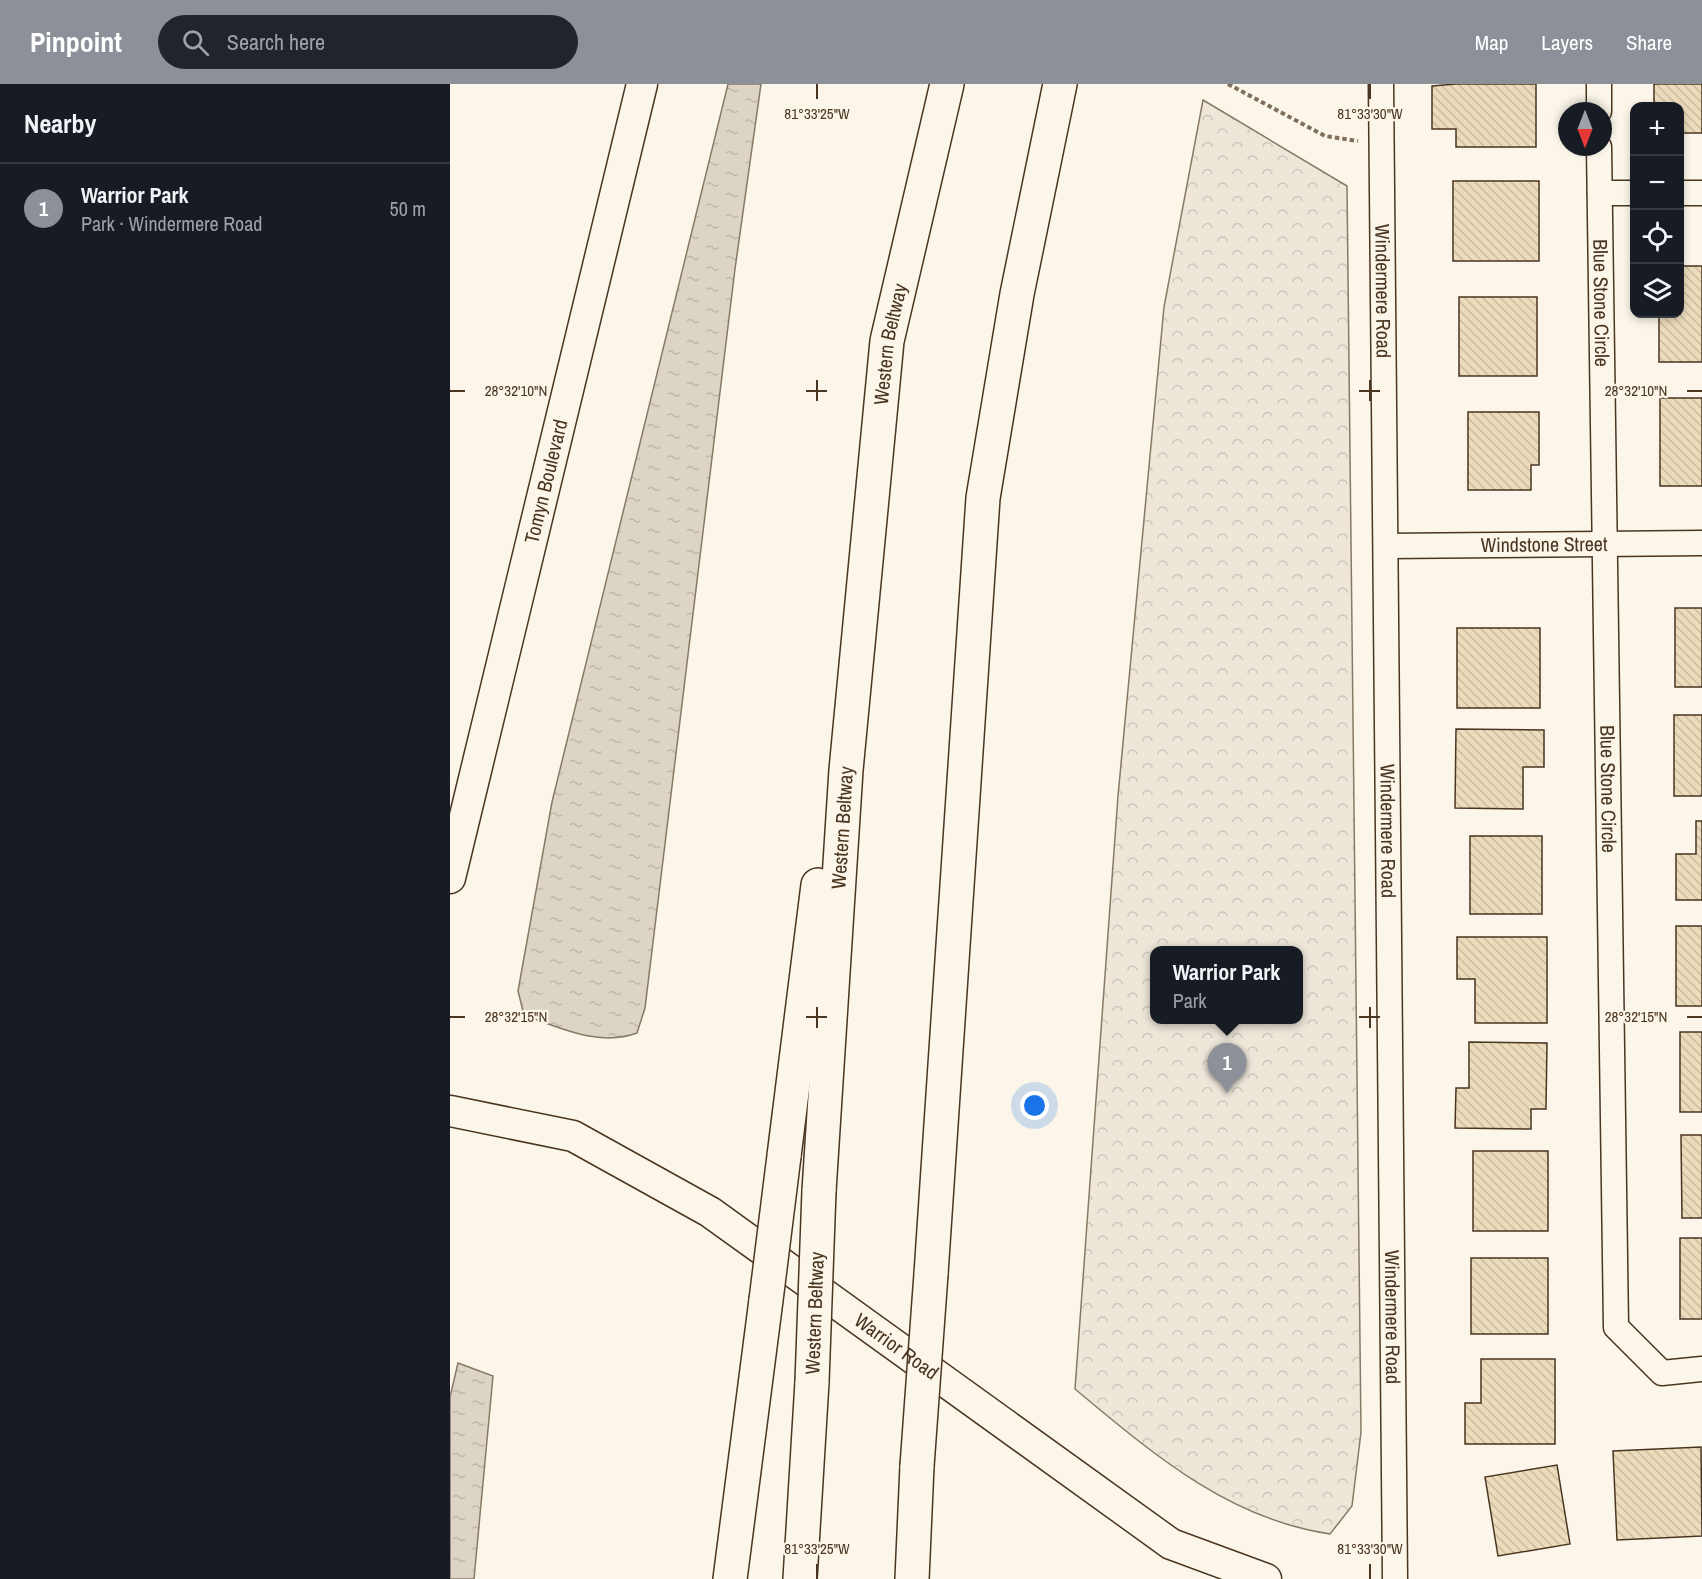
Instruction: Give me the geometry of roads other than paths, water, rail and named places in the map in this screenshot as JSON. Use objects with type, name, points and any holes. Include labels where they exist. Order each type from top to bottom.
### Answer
[{"type":"highway","name":"Western Beltway","points":[[800,1579],[812,1382],[819,1191],[846,770],[887,341],[947,84]]},
{"type":"highway","points":[[912,1579],[917,1466],[983,498],[1017,294],[1060,84]]},
{"type":"highway","points":[[730,1579],[887,341]]},
{"type":"street","name":"Tomyn Boulevard","points":[[450,878],[642,84]]},
{"type":"street","name":"Windermere Road","points":[[1381,84],[1395,1579]]},
{"type":"street","points":[[1599,84],[1599,102]]},
{"type":"street","name":"Blue Stone Circle","points":[[1599,156],[1616,1328],[1662,1372],[1702,1369]]},
{"type":"street","points":[[1599,193],[1630,193]]},
{"type":"street","points":[[1684,193],[1702,193]]},
{"type":"street","name":"Windstone Street","points":[[1386,546],[1702,543]]},
{"type":"street","name":"Warrior Road","points":[[450,1110],[573,1136],[710,1212],[1171,1544],[1266,1579]]},
{"type":"water","points":[[728,84],[761,84],[735,269],[645,1008],[637,1033],[623,1037],[594,1037],[524,1015],[518,991],[552,802]]},
{"type":"water","points":[[458,1363],[493,1376],[474,1579],[450,1579],[450,1397]]},
{"type":"place","name":"Warrior Park","points":[[1227,1093]]}]
